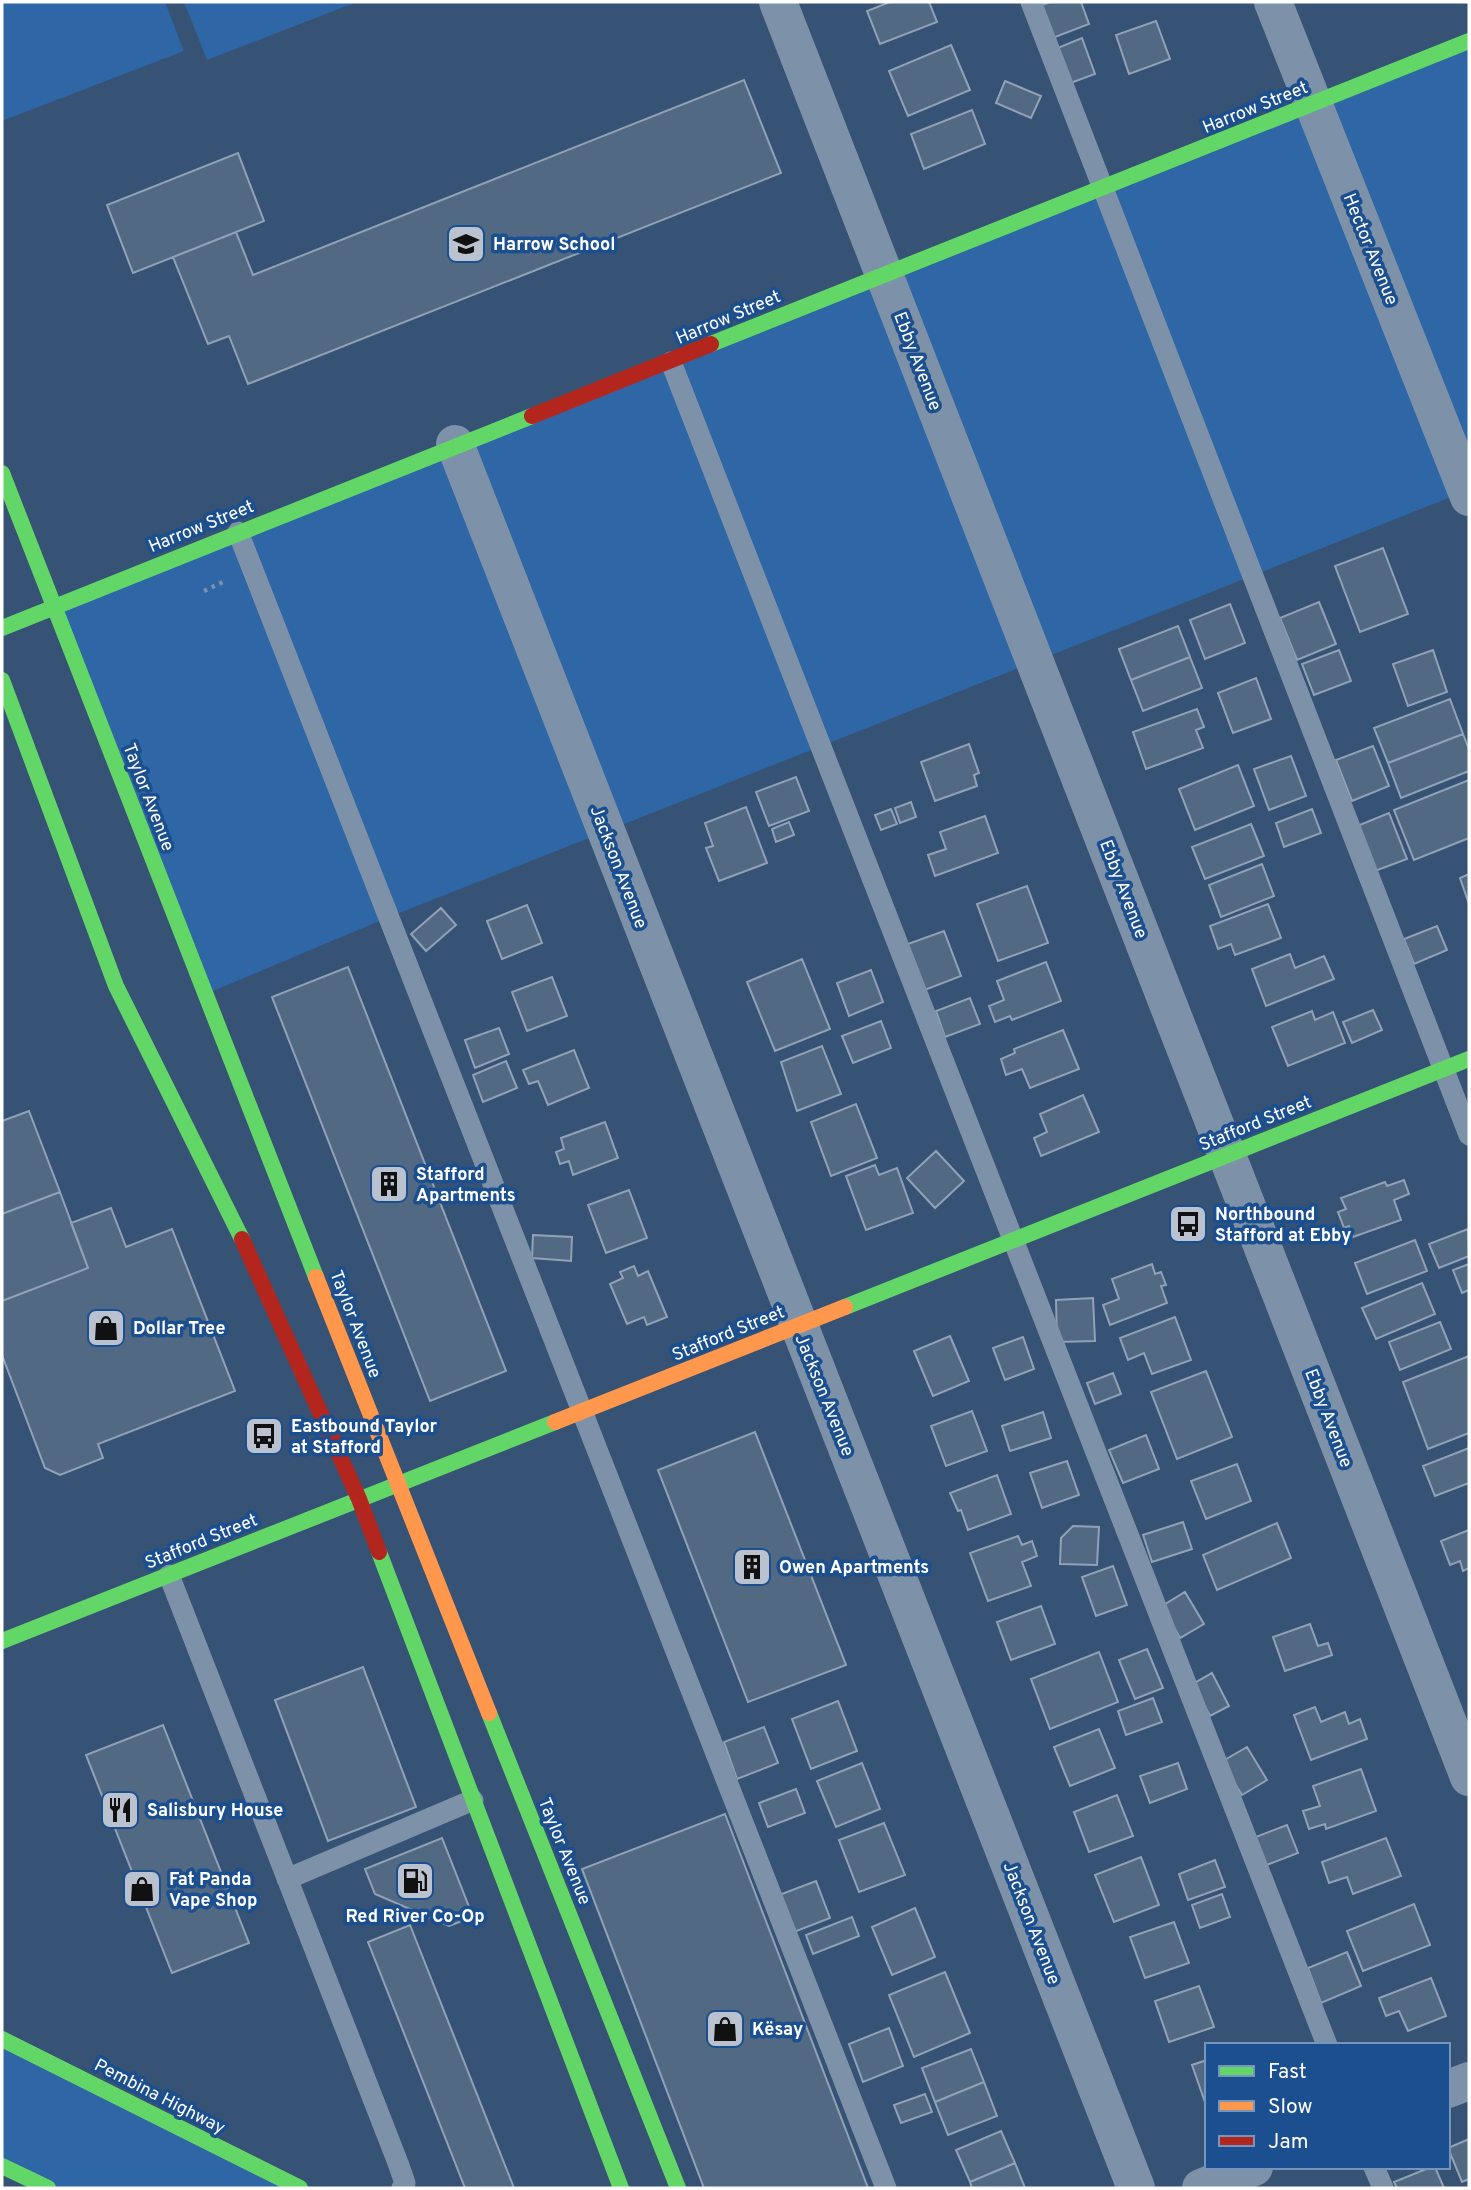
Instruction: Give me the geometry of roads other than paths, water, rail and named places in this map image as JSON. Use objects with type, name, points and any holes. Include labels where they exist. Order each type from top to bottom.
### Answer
[{"type":"main road","name":"Harrow Street","points":[[2,628],[455,444],[671,362],[884,273],[1103,189],[1469,41]]},
{"type":"main road","name":"Taylor Avenue","points":[[2,473],[678,2188]]},
{"type":"main road","points":[[2,680],[117,986],[218,1186],[359,1499],[621,2188]]},
{"type":"main road","name":"Stafford Street","points":[[2,1641],[1469,1059]]},
{"type":"main road","name":"Pembina Highway","points":[[2,2039],[300,2188]]},
{"type":"main road","points":[[2,2166],[48,2188]]},
{"type":"street","name":"Ebby Avenue","points":[[778,2],[1469,1777]]},
{"type":"street","name":"Hector Avenue","points":[[1273,2],[1469,496]]},
{"type":"street","name":"Jackson Avenue","points":[[455,444],[1136,2188]]},
{"type":"street","points":[[1450,2088],[1469,2081]]},
{"type":"street","points":[[1201,2188],[1249,2169]]},
{"type":"lane","points":[[1031,2],[1469,1135]]},
{"type":"lane","points":[[671,362],[1325,2043]]},
{"type":"lane","points":[[238,532],[581,1413],[887,2188]]},
{"type":"lane","points":[[169,1575],[398,2163],[405,2183],[402,2188]]},
{"type":"lane","points":[[287,1879],[473,1800]]},
{"type":"lane","points":[[1375,2169],[1383,2188]]},
{"type":"place","name":"Harrow School","points":[[466,244]]},
{"type":"place","name":"Stafford Apartments","points":[[389,1184]]},
{"type":"place","name":"Northbound Stafford at Ebby","points":[[1188,1224]]},
{"type":"place","name":"Dollar Tree","points":[[106,1328]]},
{"type":"place","name":"Eastbound Taylor at Stafford","points":[[264,1436]]},
{"type":"place","name":"Owen Apartments","points":[[752,1567]]},
{"type":"place","name":"Salisbury House","points":[[120,1810]]},
{"type":"place","name":"Red River Co-Op","points":[[415,1881]]},
{"type":"place","name":"Fat Panda Vape Shop","points":[[142,1889]]},
{"type":"place","name":"Kësay","points":[[725,2029]]}]
